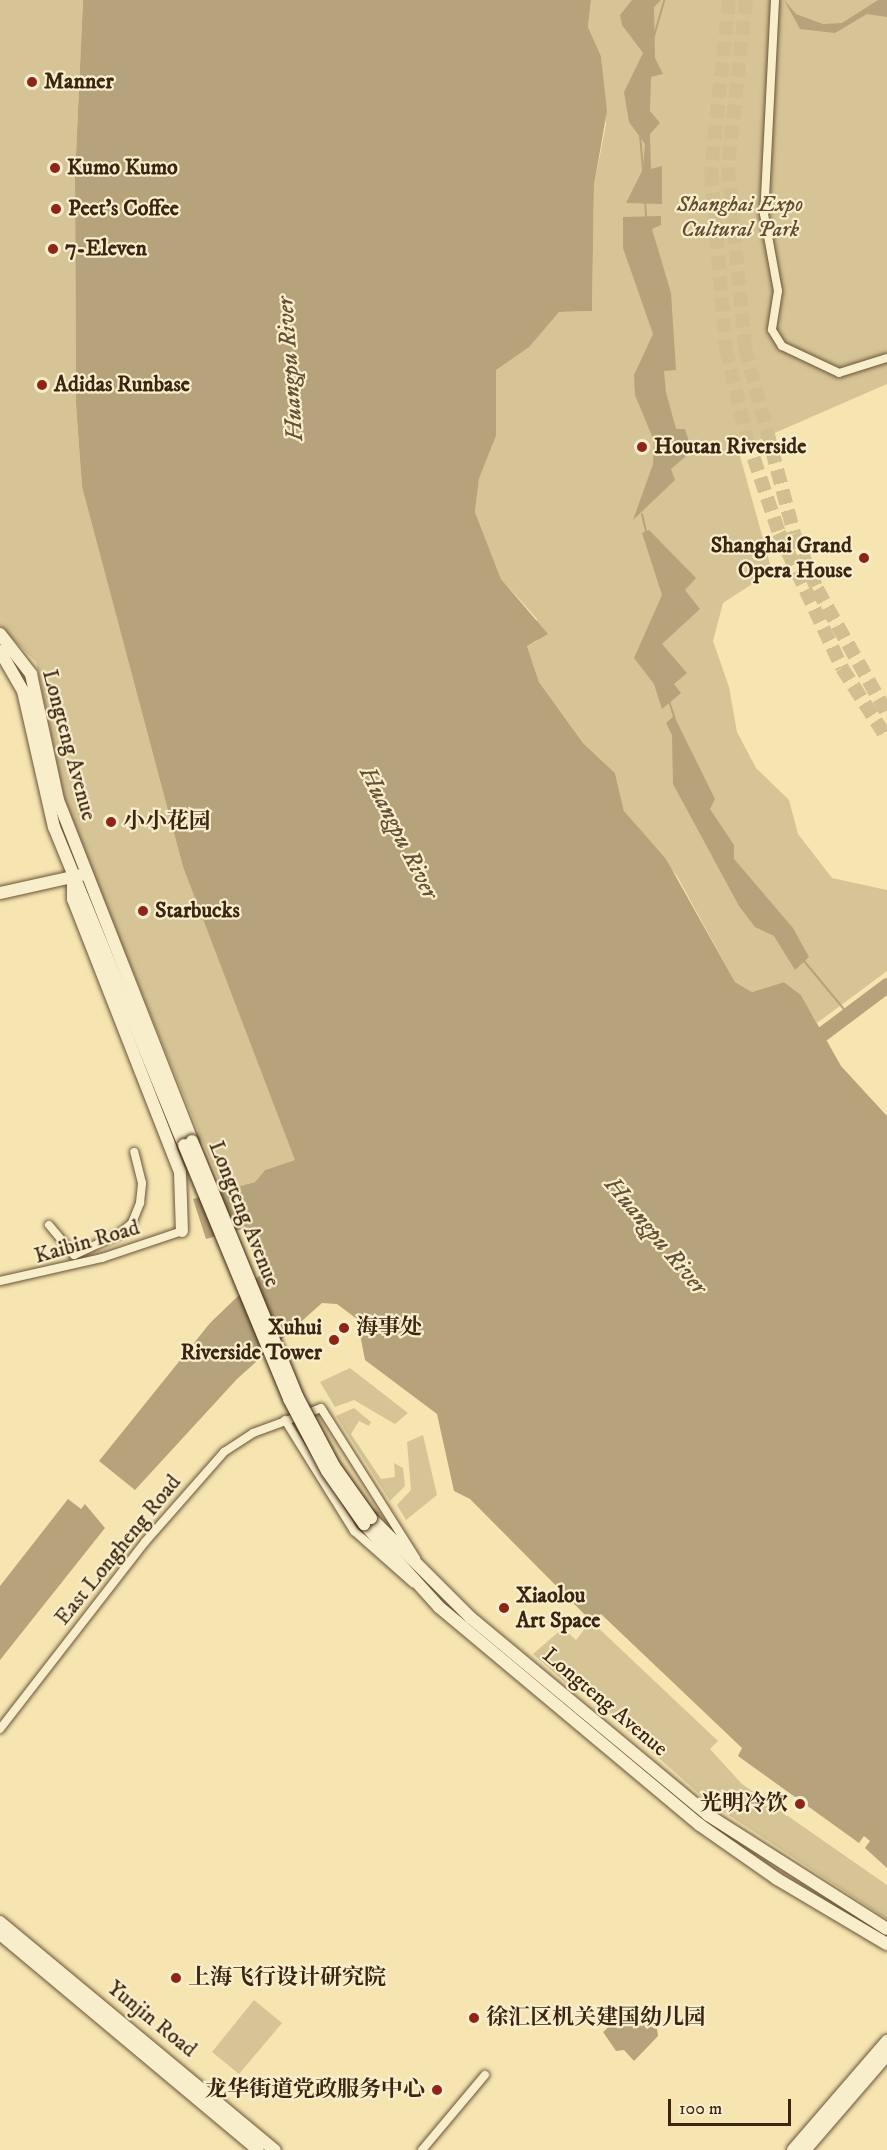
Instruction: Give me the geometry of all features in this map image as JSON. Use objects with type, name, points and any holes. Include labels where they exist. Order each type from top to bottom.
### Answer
[{"type":"main road","name":"Longteng Avenue","points":[[0,634],[31,674],[51,778],[137,1018],[289,1400],[327,1471],[367,1521],[421,1581],[725,1844],[887,1944]]},
{"type":"main road","name":"Longteng Avenue","points":[[0,651],[21,685],[39,781],[73,877],[137,1018]]},
{"type":"main road","points":[[0,893],[86,873]]},
{"type":"main road","points":[[73,877],[72,899],[180,1173],[182,1231]]},
{"type":"main road","name":"Longteng Avenue","points":[[421,1581],[708,1815],[887,1929]]},
{"type":"main road","name":"Yunjin Road","points":[[0,1922],[252,2144]]},
{"type":"main road","name":"Yunjin Road","points":[[0,1934],[252,2144],[275,2150]]},
{"type":"main road","points":[[793,2150],[887,2041]]},
{"type":"main road","points":[[805,2150],[887,2055]]},
{"type":"street","points":[[775,0],[764,214],[778,291],[772,330],[782,346],[839,373],[887,358]]},
{"type":"street","points":[[49,1225],[74,1255],[119,1234],[132,1223],[140,1203],[142,1183],[134,1152]]},
{"type":"street","name":"Kaibin Road","points":[[0,1281],[102,1258],[182,1231]]},
{"type":"street","name":"East Longheng Road","points":[[0,1729],[125,1566],[224,1452],[246,1436],[285,1420],[321,1408],[421,1581]]},
{"type":"street","points":[[285,1420],[354,1532],[421,1581]]},
{"type":"street","points":[[422,2150],[485,2075]]},
{"type":"green space","points":[[0,0],[83,0],[75,176],[76,405],[82,487],[183,867],[296,1160],[265,1170],[255,1182],[223,1191],[67,812],[36,662],[0,626]]},
{"type":"green space","name":"Shanghai Expo Cultural Park","points":[[591,0],[887,0],[887,384],[738,449],[772,571],[723,603],[713,641],[729,687],[737,732],[756,768],[789,800],[798,834],[832,878],[887,890],[887,971],[817,1023],[801,995],[784,982],[752,992],[735,982],[677,876],[624,811],[615,773],[583,743],[539,682],[527,646],[537,641],[537,619],[501,579],[475,512],[479,479],[496,436],[496,370],[559,312],[592,311],[594,185],[606,124],[601,56],[588,27]]},
{"type":"green space","points":[[350,1368],[408,1413],[395,1424],[354,1400],[335,1407],[320,1382]]},
{"type":"green space","points":[[354,1408],[371,1422],[369,1426],[359,1421],[351,1434],[381,1479],[395,1477],[394,1463],[403,1468],[405,1486],[390,1501],[336,1416]]},
{"type":"green space","points":[[423,1435],[437,1495],[406,1520],[397,1505],[411,1490],[407,1442]]},
{"type":"green space","points":[[591,1621],[718,1741],[710,1749],[742,1784],[887,1885],[887,1919],[707,1801],[585,1692],[574,1690],[533,1654],[563,1628],[576,1640]]},
{"type":"green space","points":[[254,2000],[282,2023],[239,2074],[212,2052]]},
{"type":"water","name":"Huangpu River","points":[[83,0],[591,0],[588,27],[601,56],[607,111],[594,185],[592,311],[559,312],[529,347],[496,370],[496,436],[479,479],[475,512],[501,579],[548,634],[527,646],[539,682],[583,743],[615,773],[624,811],[666,859],[735,982],[752,992],[784,982],[801,995],[841,1066],[887,1116],[887,1868],[865,1848],[870,1841],[864,1836],[859,1843],[738,1756],[742,1748],[601,1614],[591,1621],[470,1499],[454,1491],[437,1414],[365,1360],[357,1319],[337,1304],[322,1303],[237,1379],[135,1490],[99,1461],[210,1323],[260,1275],[247,1233],[242,1229],[206,1239],[193,1199],[255,1182],[265,1170],[295,1160],[183,867],[82,487],[76,405],[75,176]]},
{"type":"water","points":[[632,0],[661,0],[654,7],[655,58],[663,74],[651,77],[650,111],[660,123],[650,134],[651,169],[662,166],[662,204],[626,203],[643,169],[645,144],[629,122],[624,92],[643,53],[622,25],[620,15]]},
{"type":"water","points":[[784,0],[796,14],[823,24],[842,23],[878,0],[887,0],[887,17],[867,14],[835,33],[800,29]]},
{"type":"water","points":[[661,216],[661,225],[652,229],[671,293],[676,370],[664,371],[666,392],[676,429],[685,429],[692,451],[671,469],[675,480],[633,520],[653,464],[654,441],[635,395],[634,375],[653,334],[623,248],[623,217]]},
{"type":"water","points":[[649,530],[696,578],[685,590],[700,609],[662,644],[687,673],[674,684],[681,693],[662,709],[654,684],[634,658],[662,595],[642,533]]},
{"type":"water","points":[[674,716],[715,799],[710,809],[734,845],[734,859],[793,928],[809,957],[795,970],[774,936],[755,927],[739,906],[673,784],[672,735],[666,723]]},
{"type":"water","points":[[68,1499],[81,1509],[85,1504],[105,1528],[0,1660],[0,1586]]},
{"type":"water","points":[[629,2009],[633,2020],[657,2029],[658,2036],[634,2061],[624,2050],[616,2051],[603,2032]]},
{"type":"waterway","points":[[654,36],[664,0]]},
{"type":"waterway","points":[[640,135],[643,172]]},
{"type":"waterway","points":[[645,201],[646,216]]},
{"type":"waterway","points":[[642,514],[646,532]]},
{"type":"waterway","points":[[669,701],[675,719]]},
{"type":"waterway","points":[[804,961],[848,1014]]},
{"type":"waterway","points":[[823,1033],[887,985]]},
{"type":"tunnel","points":[[729,0],[711,172],[726,349],[747,438],[779,533],[842,668],[887,738]]},
{"type":"tunnel","points":[[746,0],[728,167],[745,348],[794,534],[817,589],[887,713]]},
{"type":"place","name":"Manner","points":[[32,82]]},
{"type":"place","name":"Kumo Kumo","points":[[55,168]]},
{"type":"place","name":"Peet’s Coffee","points":[[56,209]]},
{"type":"place","name":"7-Eleven","points":[[53,249]]},
{"type":"place","name":"Adidas Runbase","points":[[42,385]]},
{"type":"place","name":"Houtan Riverside","points":[[642,447]]},
{"type":"place","name":"Shanghai Grand Opera House","points":[[864,558]]},
{"type":"place","name":"小小花园","points":[[111,822]]},
{"type":"place","name":"Starbucks","points":[[143,911]]},
{"type":"place","name":"海事处","points":[[344,1328]]},
{"type":"place","name":"Xuhui Riverside Tower","points":[[334,1340]]},
{"type":"place","name":"Xiaolou Art Space","points":[[504,1608]]},
{"type":"place","name":"光明冷饮","points":[[800,1804]]},
{"type":"place","name":"上海飞行设计研究院","points":[[176,1978]]},
{"type":"place","name":"徐汇区机关建国幼儿园","points":[[474,2018]]},
{"type":"place","name":"龙华街道党政服务中心","points":[[437,2090]]}]
